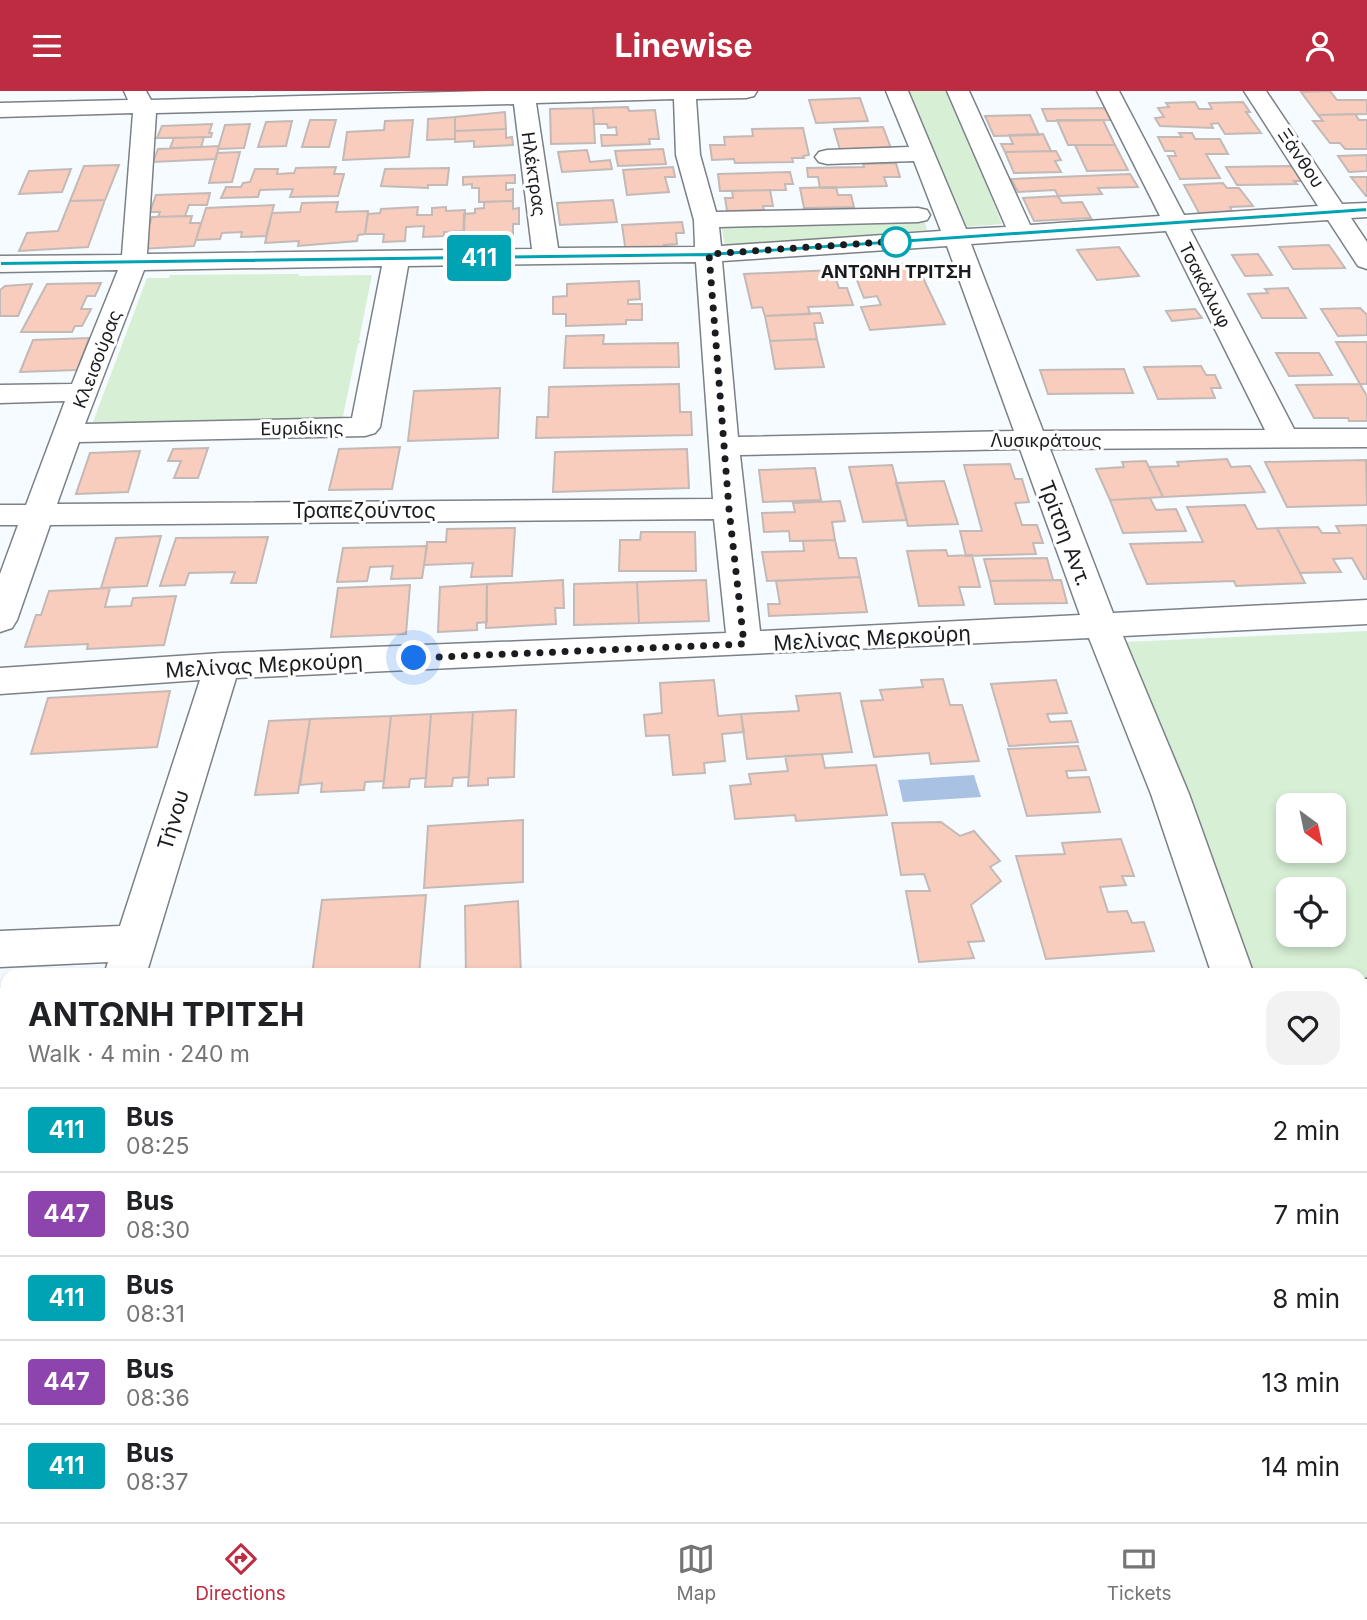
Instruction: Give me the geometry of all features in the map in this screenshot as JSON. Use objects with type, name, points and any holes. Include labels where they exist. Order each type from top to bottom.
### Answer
[{"type":"street","points":[[0,110],[140,98],[746,91]]},
{"type":"street","name":"Τρίτση Αντ.","points":[[897,91],[953,226],[1101,626],[1170,794],[1231,968]]},
{"type":"street","points":[[958,91],[1021,233]]},
{"type":"street","name":"Τσακάλωφ","points":[[1108,91],[1285,440]]},
{"type":"street","name":"Ξάνθου","points":[[1255,91],[1367,261]]},
{"type":"street","points":[[685,92],[688,155],[706,221],[729,509],[744,644]]},
{"type":"street","name":"Ηλέκτρας","points":[[523,95],[546,257]]},
{"type":"street","name":"Κλεισούρας","points":[[0,620],[67,433],[134,262],[140,98]]},
{"type":"street","points":[[827,157],[923,154]]},
{"type":"street","points":[[706,221],[953,226],[1021,233],[1367,210]]},
{"type":"street","points":[[0,264],[709,254],[953,226]]},
{"type":"street","name":"Ευριδίκης","points":[[67,433],[365,427],[396,259]]},
{"type":"street","points":[[0,394],[84,393]]},
{"type":"street","name":"Λυσικράτους","points":[[724,446],[1030,440],[1367,438]]},
{"type":"street","name":"Τραπεζούντος","points":[[0,515],[729,509]]},
{"type":"street","name":"Μελίνας Μερκούρη","points":[[0,681],[222,666],[744,644],[1367,612]]},
{"type":"street","name":"Τήνου","points":[[130,959],[222,666]]},
{"type":"street","points":[[0,949],[130,959]]},
{"type":"green space","points":[[909,91],[949,91],[1002,224],[965,227]]},
{"type":"green space","points":[[924,219],[927,230],[725,246],[721,224]]},
{"type":"green space","points":[[170,275],[372,275],[359,340],[361,342],[358,344],[342,421],[91,427],[147,278],[169,278]]},
{"type":"green space","points":[[1367,631],[1367,968],[1251,968],[1192,806],[1126,642]]},
{"type":"water","points":[[974,775],[981,797],[903,802],[898,780]]},
{"type":"building","points":[[1330,91],[1337,100],[1367,100],[1367,114],[1318,115],[1301,92]]},
{"type":"building","points":[[860,98],[868,121],[816,123],[809,100]]},
{"type":"building","points":[[1195,102],[1199,109],[1212,109],[1209,103],[1243,102],[1250,112],[1246,112],[1261,133],[1225,134],[1218,123],[1211,124],[1213,128],[1160,126],[1155,118],[1164,117],[1158,108],[1169,107],[1166,103]]},
{"type":"building","points":[[628,107],[629,111],[655,110],[659,139],[649,139],[650,144],[602,146],[601,135],[617,135],[616,127],[594,124],[593,108]]},
{"type":"building","points":[[593,108],[595,143],[551,144],[550,109]]},
{"type":"building","points":[[1107,108],[1113,120],[1047,121],[1042,109]]},
{"type":"building","points":[[505,112],[506,129],[455,131],[455,117]]},
{"type":"building","points":[[1355,114],[1359,120],[1367,120],[1367,149],[1345,149],[1340,143],[1330,143],[1313,121],[1323,121],[1318,115]]},
{"type":"building","points":[[1030,115],[1039,135],[994,136],[985,116]]},
{"type":"building","points":[[455,117],[455,139],[427,140],[428,119]]},
{"type":"building","points":[[310,120],[336,120],[329,147],[302,147]]},
{"type":"building","points":[[413,120],[409,157],[343,160],[347,132],[384,130],[385,121]]},
{"type":"building","points":[[1057,120],[1103,120],[1115,145],[1068,145]]},
{"type":"building","points":[[292,121],[286,146],[258,147],[266,122]]},
{"type":"building","points":[[212,124],[209,133],[212,133],[211,137],[157,138],[162,126]]},
{"type":"building","points":[[250,124],[244,148],[218,149],[225,125]]},
{"type":"building","points":[[883,127],[892,151],[841,153],[834,129]]},
{"type":"building","points":[[803,128],[809,155],[792,158],[793,162],[735,163],[734,159],[712,160],[710,145],[725,145],[724,137],[753,136],[752,129]]},
{"type":"building","points":[[506,129],[506,138],[512,137],[513,145],[474,147],[474,141],[455,142],[455,131]]},
{"type":"building","points":[[1179,133],[1192,133],[1195,139],[1220,139],[1228,154],[1206,154],[1220,178],[1180,179],[1168,156],[1176,156],[1174,151],[1165,151],[1158,137],[1182,137]]},
{"type":"building","points":[[1043,134],[1051,151],[1005,152],[1001,144],[1013,144],[1009,135]]},
{"type":"building","points":[[204,137],[201,147],[170,148],[174,138]]},
{"type":"building","points":[[1075,145],[1115,145],[1128,170],[1087,171]]},
{"type":"building","points":[[219,146],[216,159],[153,162],[158,149]]},
{"type":"building","points":[[663,149],[666,164],[618,166],[615,151]]},
{"type":"building","points":[[587,150],[590,162],[610,160],[612,169],[562,172],[558,152]]},
{"type":"building","points":[[1056,151],[1061,160],[1055,161],[1061,172],[1014,173],[1005,152]]},
{"type":"building","points":[[240,152],[232,182],[209,183],[217,153]]},
{"type":"building","points":[[1367,155],[1367,171],[1349,172],[1338,156]]},
{"type":"building","points":[[896,163],[900,177],[884,177],[887,186],[820,188],[818,177],[808,177],[807,168],[864,167],[863,164]]},
{"type":"building","points":[[119,165],[105,200],[70,201],[84,166]]},
{"type":"building","points":[[1294,166],[1304,181],[1294,181],[1297,184],[1237,185],[1226,167]]},
{"type":"building","points":[[336,167],[334,174],[344,174],[338,196],[290,197],[293,189],[260,190],[258,197],[221,198],[226,187],[241,187],[243,183],[250,182],[255,169],[278,169],[277,174],[294,173],[296,168]]},
{"type":"building","points":[[673,167],[675,177],[665,177],[669,192],[627,195],[623,170]]},
{"type":"building","points":[[449,168],[447,185],[428,185],[428,188],[381,186],[385,169]]},
{"type":"building","points":[[71,169],[62,192],[19,194],[29,171]]},
{"type":"building","points":[[790,172],[793,184],[785,184],[786,190],[720,191],[718,174]]},
{"type":"building","points":[[1130,174],[1138,187],[1098,188],[1102,194],[1058,196],[1055,190],[1018,192],[1011,179]]},
{"type":"building","points":[[515,175],[515,183],[506,183],[506,190],[513,189],[513,201],[479,202],[479,188],[472,188],[472,184],[463,185],[463,177]]},
{"type":"building","points":[[1351,177],[1367,177],[1367,196],[1366,196]]},
{"type":"building","points":[[1223,183],[1227,188],[1239,188],[1253,206],[1230,207],[1232,211],[1199,213],[1184,185]]},
{"type":"building","points":[[836,187],[838,195],[851,195],[854,207],[804,208],[800,188]]},
{"type":"building","points":[[770,190],[773,206],[763,206],[764,210],[727,211],[725,198],[733,198],[732,191]]},
{"type":"building","points":[[210,193],[207,205],[189,205],[185,216],[158,217],[160,212],[150,212],[156,195]]},
{"type":"building","points":[[1058,196],[1062,203],[1082,202],[1091,218],[1034,221],[1023,198]]},
{"type":"building","points":[[105,200],[88,247],[19,251],[27,233],[58,231],[70,201]]},
{"type":"building","points":[[613,200],[617,222],[560,225],[557,203]]},
{"type":"building","points":[[513,201],[513,209],[519,208],[519,224],[513,224],[513,241],[463,240],[464,214],[475,213],[475,209],[484,208],[484,202]]},
{"type":"building","points":[[338,202],[336,212],[368,211],[365,234],[358,235],[357,241],[298,246],[299,241],[265,243],[272,213],[300,212],[302,203]]},
{"type":"building","points":[[274,205],[266,236],[241,237],[242,232],[222,233],[220,239],[196,240],[206,208]]},
{"type":"building","points":[[418,207],[417,215],[432,215],[432,208],[446,207],[446,211],[465,210],[464,231],[423,237],[424,226],[406,227],[405,241],[383,242],[384,234],[365,234],[368,214],[380,213],[381,209]]},
{"type":"building","points":[[192,216],[190,223],[201,223],[194,246],[141,249],[152,217]]},
{"type":"building","points":[[682,222],[684,233],[676,233],[677,244],[664,245],[665,250],[626,253],[622,225]]},
{"type":"building","points":[[1329,245],[1345,268],[1293,269],[1279,247]]},
{"type":"building","points":[[1119,247],[1139,276],[1097,280],[1077,250]]},
{"type":"building","points":[[1258,254],[1272,275],[1245,276],[1232,255]]},
{"type":"building","points":[[916,263],[945,324],[870,330],[861,307],[881,305],[877,296],[864,298],[854,273],[888,270],[886,265]]},
{"type":"building","points":[[833,270],[839,288],[847,288],[853,305],[808,307],[810,314],[765,316],[762,307],[752,308],[744,274]]},
{"type":"building","points":[[639,281],[640,299],[628,300],[628,304],[642,304],[642,320],[626,320],[626,324],[566,326],[566,314],[553,314],[553,297],[567,296],[567,284]]},
{"type":"building","points":[[101,283],[95,296],[87,296],[81,309],[91,309],[82,326],[75,326],[72,332],[21,332],[47,284]]},
{"type":"building","points":[[32,284],[18,316],[0,316],[0,290],[5,286]]},
{"type":"building","points":[[1288,288],[1306,318],[1262,318],[1248,294],[1268,293],[1265,289]]},
{"type":"building","points":[[1360,308],[1367,315],[1367,335],[1338,336],[1321,309]]},
{"type":"building","points":[[1195,309],[1202,318],[1172,321],[1166,311]]},
{"type":"building","points":[[820,313],[823,323],[814,323],[817,339],[770,341],[765,316]]},
{"type":"building","points":[[604,335],[603,344],[678,343],[679,367],[564,368],[566,336]]},
{"type":"building","points":[[89,338],[77,370],[20,372],[33,340]]},
{"type":"building","points":[[817,339],[824,367],[775,369],[770,341]]},
{"type":"building","points":[[1336,342],[1367,342],[1367,384],[1360,384]]},
{"type":"building","points":[[1276,353],[1319,353],[1332,375],[1289,376]]},
{"type":"building","points":[[1201,366],[1206,375],[1215,375],[1221,388],[1211,388],[1215,398],[1158,399],[1144,367]]},
{"type":"building","points":[[1124,369],[1133,393],[1048,394],[1040,370]]},
{"type":"building","points":[[679,384],[680,412],[691,412],[692,435],[536,438],[537,417],[548,417],[549,387]]},
{"type":"building","points":[[1360,384],[1367,396],[1367,421],[1314,418],[1296,385]]},
{"type":"building","points":[[500,388],[498,438],[408,441],[414,391]]},
{"type":"building","points":[[400,447],[392,489],[329,490],[339,449]]},
{"type":"building","points":[[208,448],[198,478],[174,478],[181,461],[168,461],[173,449]]},
{"type":"building","points":[[687,449],[689,488],[553,492],[555,452]]},
{"type":"building","points":[[140,451],[128,492],[76,494],[90,453]]},
{"type":"building","points":[[1227,459],[1231,467],[1250,466],[1265,492],[1163,497],[1149,467],[1179,466],[1177,462]]},
{"type":"building","points":[[1366,460],[1367,505],[1287,507],[1265,462]]},
{"type":"building","points":[[1146,461],[1163,497],[1110,500],[1096,469],[1124,467],[1122,462]]},
{"type":"building","points":[[1010,464],[1015,479],[1022,479],[1029,502],[1015,503],[1022,525],[1037,525],[1043,543],[1033,543],[1036,554],[966,556],[960,531],[982,531],[964,465]]},
{"type":"building","points":[[892,465],[907,520],[863,522],[849,467]]},
{"type":"building","points":[[815,468],[821,500],[763,502],[759,470]]},
{"type":"building","points":[[944,481],[958,524],[908,526],[896,483]]},
{"type":"building","points":[[1150,498],[1156,510],[1176,509],[1186,531],[1123,533],[1110,500]]},
{"type":"building","points":[[840,501],[845,521],[832,522],[835,540],[790,541],[789,531],[764,532],[762,513],[795,512],[793,503]]},
{"type":"building","points":[[1245,505],[1257,529],[1277,528],[1305,583],[1236,586],[1234,581],[1147,584],[1130,544],[1203,542],[1187,507]]},
{"type":"building","points":[[1367,525],[1367,579],[1364,579],[1352,558],[1333,559],[1341,572],[1300,573],[1277,528],[1318,527],[1322,533],[1340,533],[1336,526]]},
{"type":"building","points":[[515,528],[512,576],[471,577],[473,563],[424,565],[427,542],[446,542],[447,529]]},
{"type":"building","points":[[641,532],[695,532],[696,571],[619,571],[620,540],[640,540]]},
{"type":"building","points":[[161,536],[147,586],[101,588],[116,538]]},
{"type":"building","points":[[268,537],[256,583],[231,583],[235,572],[189,573],[185,585],[160,586],[176,538]]},
{"type":"building","points":[[835,540],[839,558],[856,558],[860,577],[767,581],[762,552],[804,551],[803,541]]},
{"type":"building","points":[[427,546],[422,578],[391,579],[393,566],[370,567],[367,581],[337,582],[343,548]]},
{"type":"building","points":[[946,550],[948,556],[972,555],[980,587],[959,587],[964,605],[919,606],[907,551]]},
{"type":"building","points":[[1047,558],[1053,580],[990,581],[984,559]]},
{"type":"building","points":[[860,577],[867,612],[769,616],[768,604],[780,604],[776,581]]},
{"type":"building","points":[[563,580],[564,608],[555,608],[556,624],[486,628],[487,584]]},
{"type":"building","points":[[706,580],[709,621],[639,623],[637,582]]},
{"type":"building","points":[[1061,580],[1067,603],[995,604],[990,581]]},
{"type":"building","points":[[637,582],[639,623],[574,625],[574,584]]},
{"type":"building","points":[[487,584],[487,622],[477,623],[477,630],[438,632],[440,587]]},
{"type":"building","points":[[410,585],[406,634],[331,637],[338,588]]},
{"type":"building","points":[[110,588],[105,607],[131,606],[133,598],[176,596],[164,645],[87,649],[88,644],[25,647],[36,615],[41,615],[49,591]]},
{"type":"building","points":[[943,679],[950,705],[962,705],[979,761],[931,764],[929,753],[874,757],[861,701],[883,700],[880,690],[923,687],[921,680]]},
{"type":"building","points":[[714,680],[718,716],[741,714],[744,732],[722,734],[725,761],[704,763],[705,773],[673,775],[669,735],[646,736],[644,715],[662,713],[660,683]]},
{"type":"building","points":[[1056,680],[1067,713],[1047,714],[1050,722],[1071,721],[1078,742],[1009,746],[991,684]]},
{"type":"building","points":[[170,691],[157,747],[31,754],[48,698]]},
{"type":"building","points":[[840,693],[852,752],[747,759],[741,714],[799,711],[796,696]]},
{"type":"building","points":[[516,710],[514,777],[488,778],[488,785],[468,786],[473,712]]},
{"type":"building","points":[[473,712],[469,777],[453,778],[452,786],[425,787],[431,714]]},
{"type":"building","points":[[431,714],[426,778],[410,779],[409,787],[383,788],[391,716]]},
{"type":"building","points":[[391,716],[384,781],[365,782],[364,790],[321,792],[322,783],[300,785],[310,719]]},
{"type":"building","points":[[310,719],[298,793],[255,795],[269,721]]},
{"type":"building","points":[[1078,746],[1086,770],[1066,771],[1068,778],[1089,777],[1100,812],[1027,816],[1008,749]]},
{"type":"building","points":[[822,754],[825,768],[876,765],[887,815],[796,821],[795,815],[735,819],[730,786],[751,784],[749,774],[788,771],[785,756]]},
{"type":"building","points":[[523,820],[523,882],[424,888],[428,826]]},
{"type":"building","points":[[941,822],[960,836],[974,831],[1000,861],[990,867],[1001,881],[971,905],[984,941],[968,942],[974,958],[919,962],[906,891],[930,891],[924,874],[901,875],[892,823]]},
{"type":"building","points":[[1121,839],[1134,876],[1122,876],[1126,885],[1100,887],[1108,912],[1127,911],[1132,923],[1144,922],[1154,951],[1046,959],[1016,856],[1065,854],[1062,843]]},
{"type":"building","points":[[426,895],[420,968],[313,968],[322,900]]},
{"type":"building","points":[[518,901],[521,968],[466,968],[465,906]]},
{"type":"bus line","name":"411","points":[[0,264],[709,254],[1367,210]]},
{"type":"place","name":"ΑΝΤΩΝΗ ΤΡΙΤΣΗ","points":[[896,242]]},
{"type":"route","points":[[414,658],[744,644],[729,509],[709,254],[899,241],[896,242]]}]
